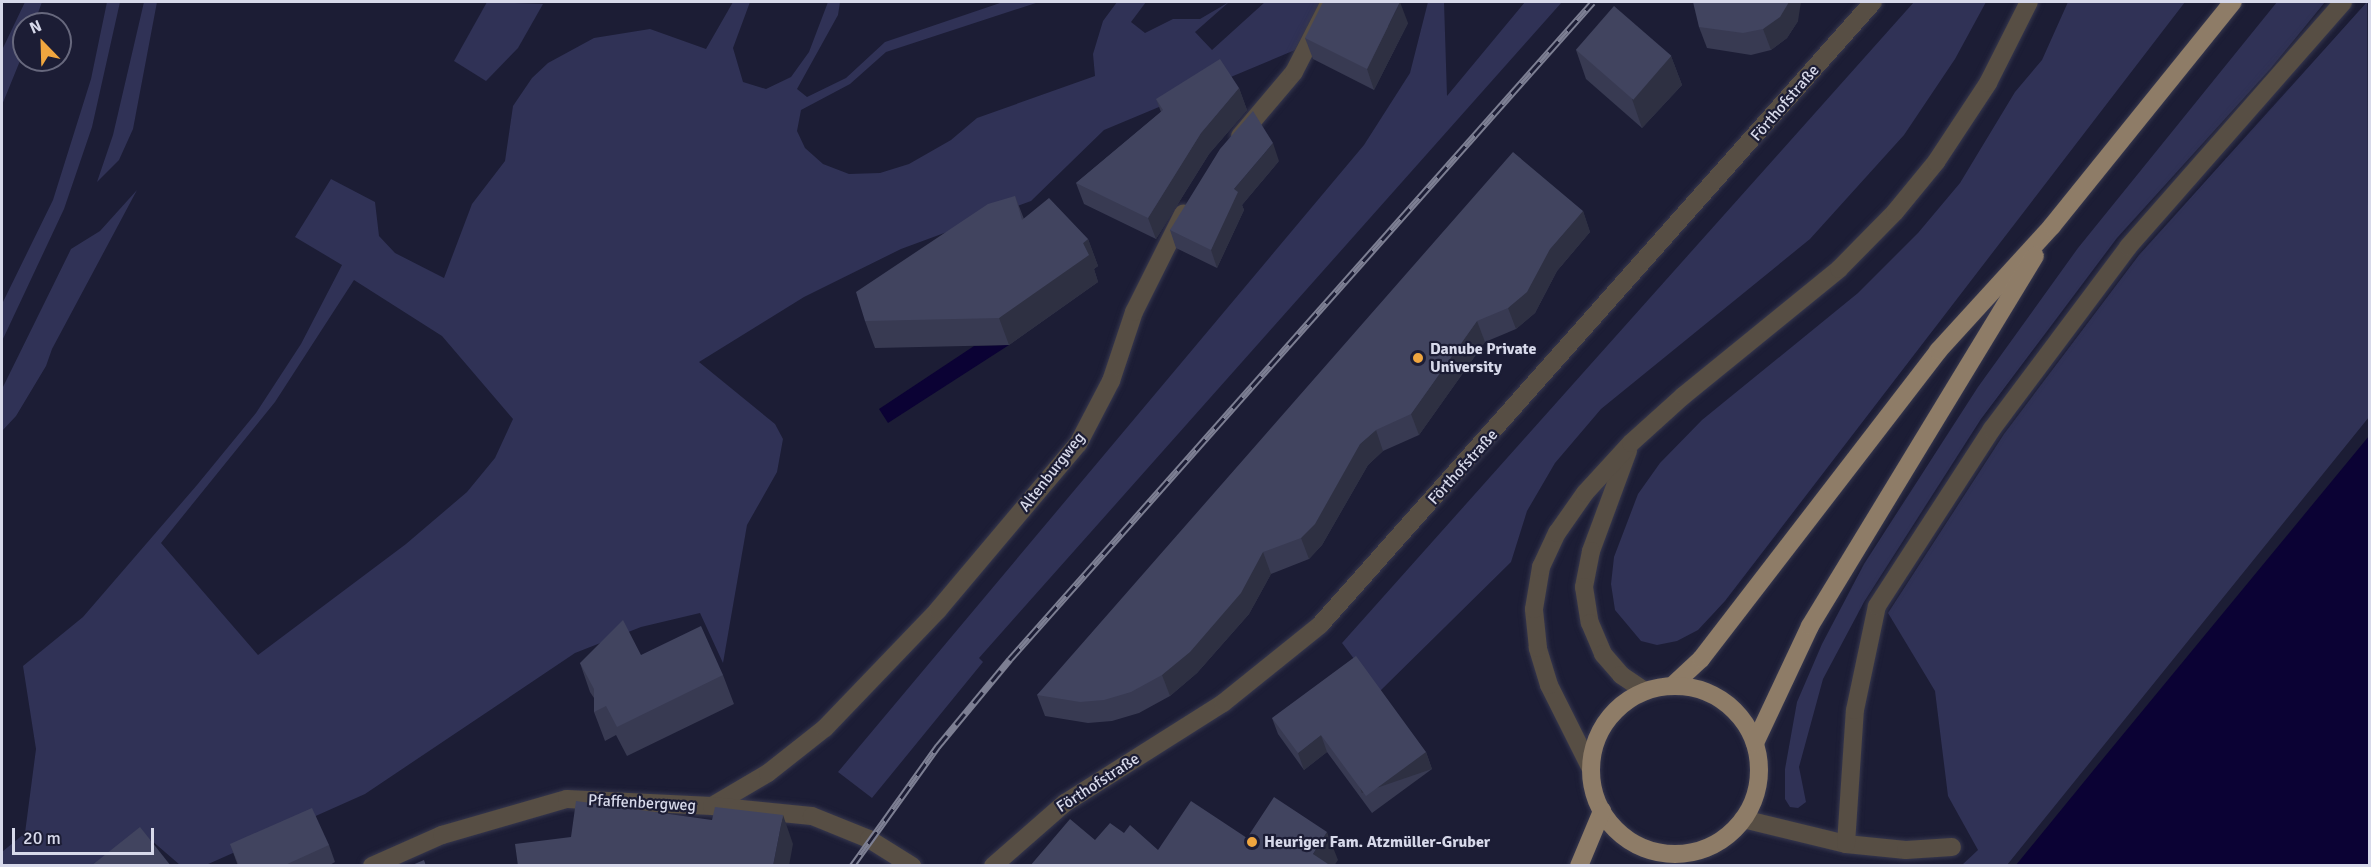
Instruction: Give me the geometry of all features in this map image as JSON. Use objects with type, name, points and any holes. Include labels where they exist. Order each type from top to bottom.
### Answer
[{"type":"main road","points":[[1672,686],[1701,658],[1938,351],[2052,226],[2233,2]]},
{"type":"main road","points":[[1755,743],[1816,616],[2052,226]]},
{"type":"main road","points":[[1672,686],[1698,689],[1723,700],[1742,719],[1755,743],[1759,769],[1756,795],[1743,819],[1726,836],[1705,849],[1676,860],[1635,844],[1616,830],[1602,811],[1590,767],[1594,747],[1607,721],[1627,700],[1645,691],[1672,686]]},
{"type":"main road","points":[[1579,866],[1602,811]]},
{"type":"street","points":[[1225,152],[1294,72],[1330,2]]},
{"type":"street","name":"Förthofstraße","points":[[993,866],[1065,803],[1223,703],[1320,625],[1873,2]]},
{"type":"street","points":[[1590,767],[1549,685],[1538,648],[1534,609],[1541,567],[1557,533],[1585,493],[1631,444],[1683,396],[1839,269],[1895,212],[1936,162],[1981,93],[2029,2]]},
{"type":"street","points":[[1846,843],[1855,710],[1877,606],[1992,429],[2128,247],[2343,2]]},
{"type":"street","name":"Altenburgweg","points":[[712,806],[768,772],[825,728],[938,610],[1078,444],[1111,381],[1134,312],[1173,229],[1192,199]]},
{"type":"street","points":[[1631,444],[1591,550],[1584,587],[1590,624],[1603,654],[1621,675],[1645,691]]},
{"type":"street","name":"Pfaffenbergweg","points":[[372,866],[442,835],[567,799],[712,806],[812,816],[869,839],[912,866]]},
{"type":"street","points":[[1743,819],[1846,843],[1906,850],[1952,847]]},
{"type":"shaded area","points":[[25,2],[42,2],[38,12],[20,12]]},
{"type":"shaded area","points":[[107,2],[120,2],[92,127],[64,209],[2,341],[2,304],[53,200],[91,79]]},
{"type":"shaded area","points":[[144,2],[157,2],[133,129],[119,160],[97,182],[113,135]]},
{"type":"shaded area","points":[[487,2],[543,4],[518,48],[486,81],[454,61]]},
{"type":"shaded area","points":[[733,2],[750,2],[733,48],[743,82],[766,89],[791,77],[809,52],[828,2],[840,2],[838,15],[797,89],[807,97],[846,78],[885,42],[1003,2],[1039,2],[886,52],[850,84],[801,110],[797,131],[805,148],[823,164],[849,174],[880,173],[909,164],[951,140],[977,118],[1095,76],[1093,54],[1103,21],[1117,2],[1146,2],[1131,22],[1145,33],[1173,19],[1200,19],[1229,2],[1195,32],[1212,50],[1265,2],[1320,2],[1295,50],[1104,130],[1031,201],[901,249],[804,297],[699,362],[775,424],[783,439],[777,472],[747,525],[723,663],[700,613],[641,627],[575,653],[365,794],[206,865],[180,865],[151,840],[98,865],[2,866],[2,852],[25,833],[36,749],[23,666],[83,617],[197,485],[256,413],[301,344],[342,265],[295,237],[331,179],[375,202],[379,236],[395,253],[444,278],[472,204],[505,161],[513,106],[532,78],[548,63],[594,38],[650,29],[706,49]],"holes":[[[354,280],[442,336],[513,419],[495,458],[467,492],[406,544],[258,655],[161,543],[275,402]]]},
{"type":"shaded area","points":[[1428,2],[1444,2],[1447,96],[1525,2],[1562,2],[979,658],[983,662],[872,798],[838,772],[1364,145],[1410,73]]},
{"type":"shaded area","points":[[1914,2],[1986,2],[1955,59],[1904,135],[1810,239],[1601,409],[1555,463],[1527,511],[1511,562],[1379,692],[1342,643]]},
{"type":"shaded area","points":[[2068,2],[2185,2],[1725,601],[1698,630],[1677,641],[1657,645],[1641,641],[1615,610],[1611,584],[1614,557],[1638,494],[1660,463],[1702,420],[1858,293],[1918,233],[1960,183],[2015,92],[2042,60]]},
{"type":"shaded area","points":[[2277,2],[2325,2],[2271,68],[2117,238],[1981,419],[1864,602],[1823,679],[1799,767],[1806,802],[1798,808],[1790,807],[1785,799],[1785,769],[1797,702],[1822,644],[1864,564],[1978,387],[2078,248]]},
{"type":"shaded area","points":[[2367,2],[2369,417],[2007,865],[1962,865],[1978,850],[1948,796],[1935,691],[1888,613],[2004,434],[2139,255]]},
{"type":"shaded area","points":[[12,29],[12,72],[15,72],[2,105],[2,50]]},
{"type":"shaded area","points":[[137,190],[52,349],[46,366],[16,416],[2,431],[2,389],[71,249],[100,231]]},
{"type":"shaded area","points":[[1009,345],[888,423],[879,409],[974,346]]},
{"type":"shaded area","points":[[2369,436],[2369,865],[2016,865],[2092,772]]},
{"type":"building","points":[[1323,2],[1400,2],[1367,69],[1305,38]]},
{"type":"building","points":[[1693,2],[1789,2],[1780,17],[1763,29],[1743,33],[1699,27]]},
{"type":"building","points":[[1614,6],[1671,56],[1633,100],[1576,50]]},
{"type":"building","points":[[1220,59],[1239,88],[1201,133],[1148,218],[1076,183],[1163,110],[1156,99]]},
{"type":"building","points":[[1253,111],[1273,143],[1234,189],[1238,192],[1211,250],[1170,230],[1220,149]]},
{"type":"building","points":[[1513,152],[1583,211],[1550,249],[1527,292],[1508,308],[1477,321],[1411,414],[1376,430],[1360,444],[1315,524],[1301,538],[1263,552],[1241,593],[1190,652],[1162,675],[1131,692],[1104,700],[1080,702],[1037,695]]},
{"type":"building","points":[[1015,196],[1022,220],[1049,198],[1088,239],[1083,243],[1089,255],[999,318],[865,321],[856,292],[988,204]]},
{"type":"building","points":[[623,620],[641,655],[701,626],[723,675],[617,727],[606,706],[594,712],[594,689],[580,663]]},
{"type":"building","points":[[1356,656],[1426,752],[1366,796],[1321,735],[1298,753],[1272,718]]},
{"type":"building","points":[[1274,797],[1327,832],[1313,854],[1328,864],[1327,866],[1030,866],[1070,819],[1095,840],[1110,823],[1124,833],[1130,825],[1158,850],[1191,801],[1247,838]]},
{"type":"building","points":[[576,801],[712,820],[715,807],[783,815],[773,866],[518,866],[515,844],[571,837]]},
{"type":"building","points":[[312,808],[329,845],[283,866],[239,866],[230,844]]},
{"type":"building","points":[[140,827],[171,866],[91,866]]},
{"type":"building","points":[[424,860],[426,866],[410,866]]},
{"type":"railway","points":[[852,866],[938,746],[1010,659],[1593,2]]},
{"type":"place","name":"Danube Private University","points":[[1418,358]]},
{"type":"place","name":"Heuriger Fam. Atzmüller-Gruber","points":[[1252,842]]}]
